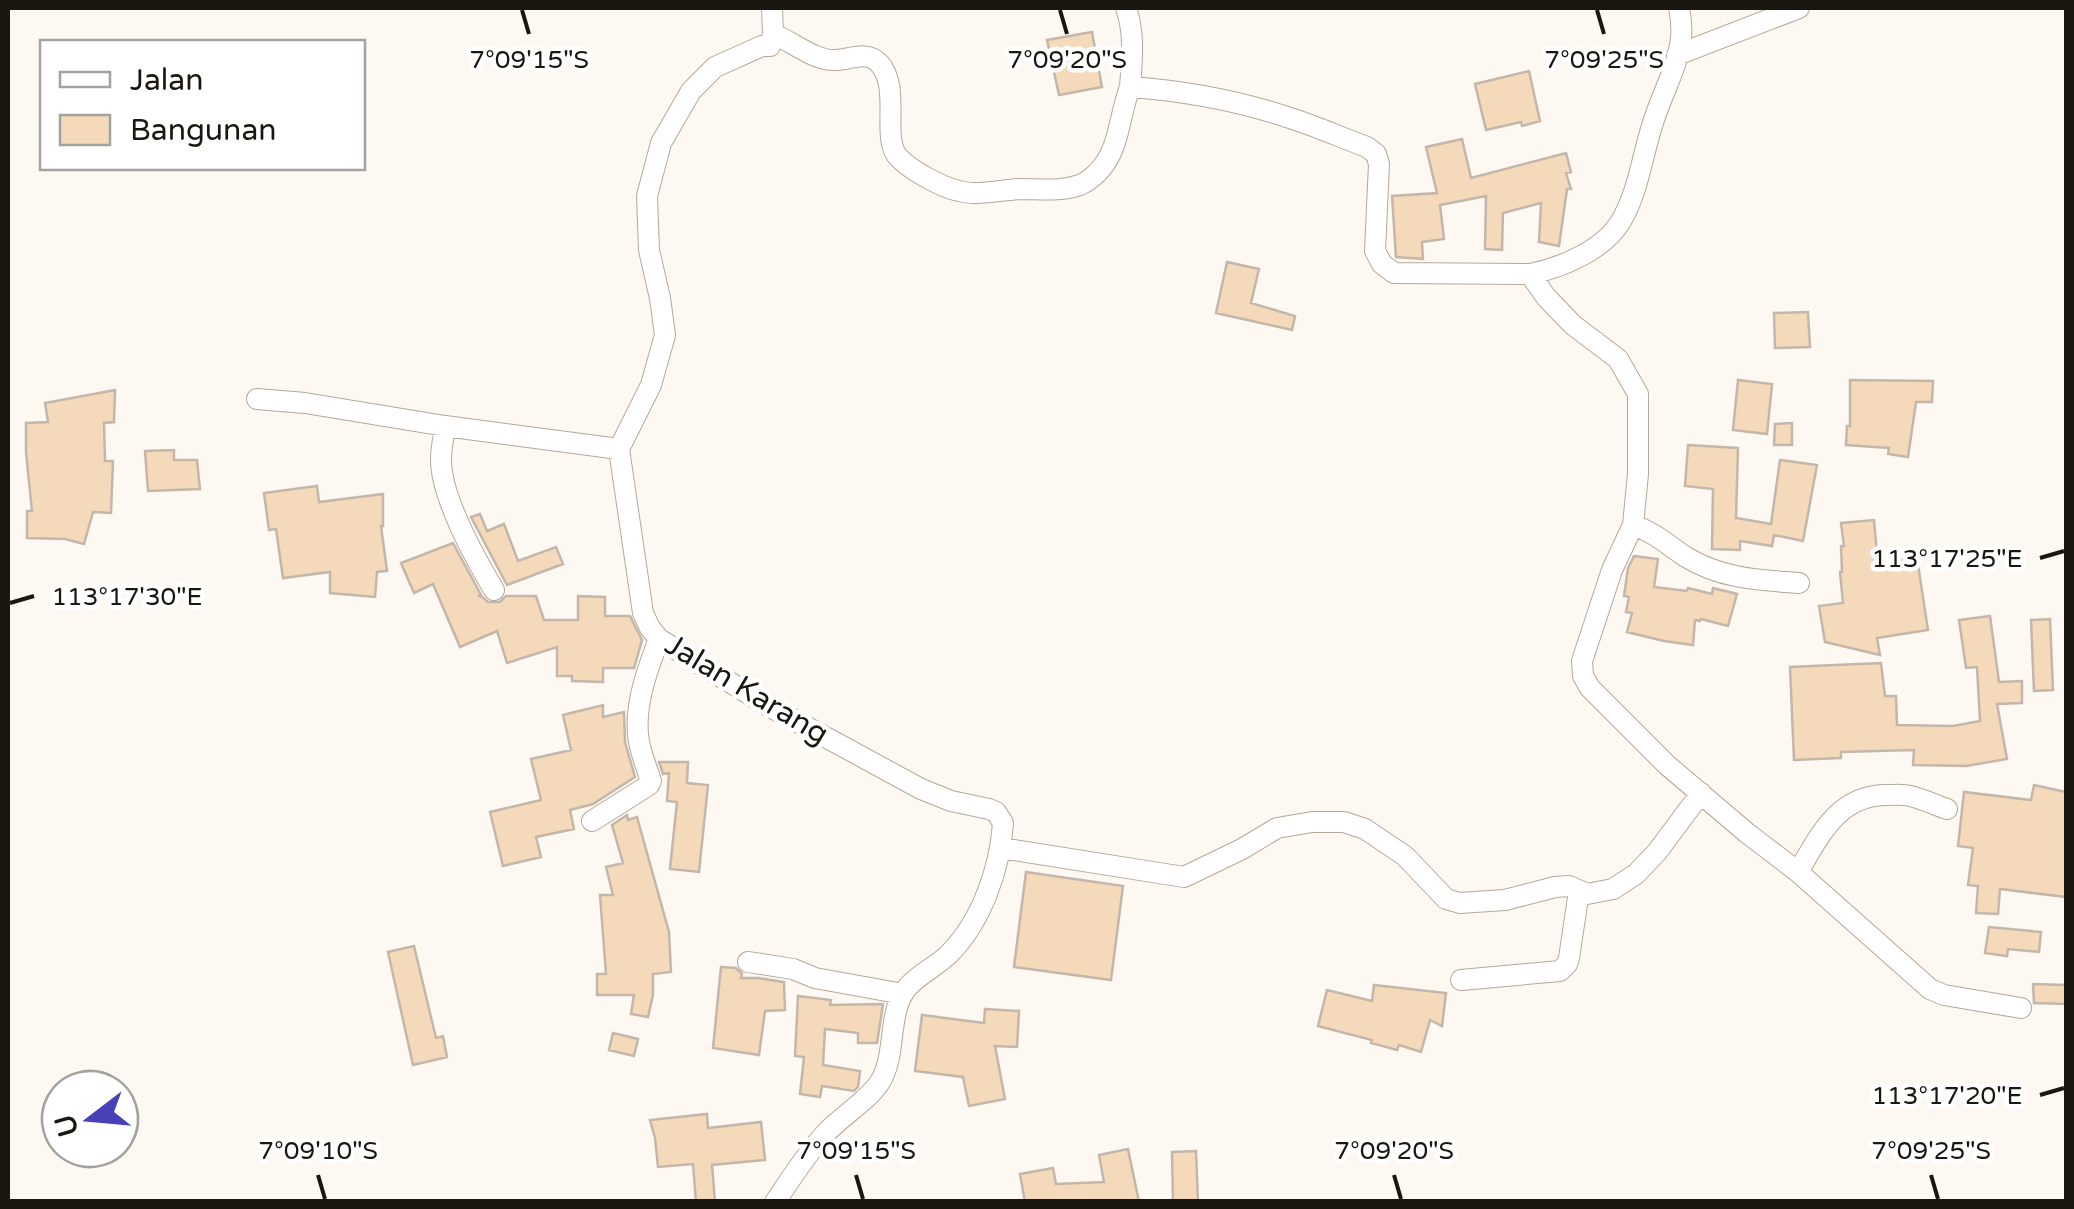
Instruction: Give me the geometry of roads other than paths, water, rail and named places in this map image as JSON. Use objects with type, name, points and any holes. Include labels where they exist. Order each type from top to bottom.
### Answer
[{"type":"street","points":[[257,399],[619,449],[651,384],[665,335],[649,250],[647,196],[661,143],[691,90],[705,74],[762,46],[770,46],[772,8]]},
{"type":"street","points":[[772,34],[821,58],[834,61],[862,56],[878,61],[891,95],[892,140],[898,158],[942,186],[964,193],[1051,190],[1085,184],[1112,154],[1130,88],[1133,47],[1126,8]]},
{"type":"street","points":[[1130,88],[1176,90],[1221,98],[1297,120],[1367,147],[1376,154],[1379,164],[1375,251],[1382,264],[1394,273],[1530,274],[1552,270],[1580,256],[1620,224],[1677,55],[1682,20],[1679,8]]},
{"type":"street","points":[[1677,55],[1798,8]]},
{"type":"street","points":[[1530,274],[1573,326],[1618,359],[1638,394],[1638,474],[1633,525],[1612,570],[1582,661],[1583,676],[1590,688],[1700,794],[1798,872],[1930,989],[1944,995],[2021,1008]]},
{"type":"street","points":[[445,426],[440,460],[447,491],[476,560],[494,590]]},
{"type":"street","name":"Jalan Karang","points":[[619,449],[643,614],[659,639],[772,708],[920,790],[996,812],[1003,822],[1001,848]]},
{"type":"street","points":[[1633,525],[1666,541],[1688,558],[1739,579],[1799,583]]},
{"type":"street","points":[[592,821],[650,785],[638,731],[640,704],[659,639]]},
{"type":"street","points":[[775,1202],[824,1135],[879,1084],[903,994],[948,956],[972,925],[1001,848],[1184,877],[1242,850],[1277,828],[1344,822],[1365,829],[1405,856],[1446,899],[1460,903],[1505,900],[1569,886],[1587,894],[1613,889],[1636,874],[1658,852],[1700,794]]},
{"type":"street","points":[[1798,872],[1826,826],[1854,802],[1872,795],[1907,794],[1947,809]]},
{"type":"street","points":[[1461,980],[1560,971],[1569,958],[1579,890]]},
{"type":"street","points":[[748,962],[903,994]]}]
